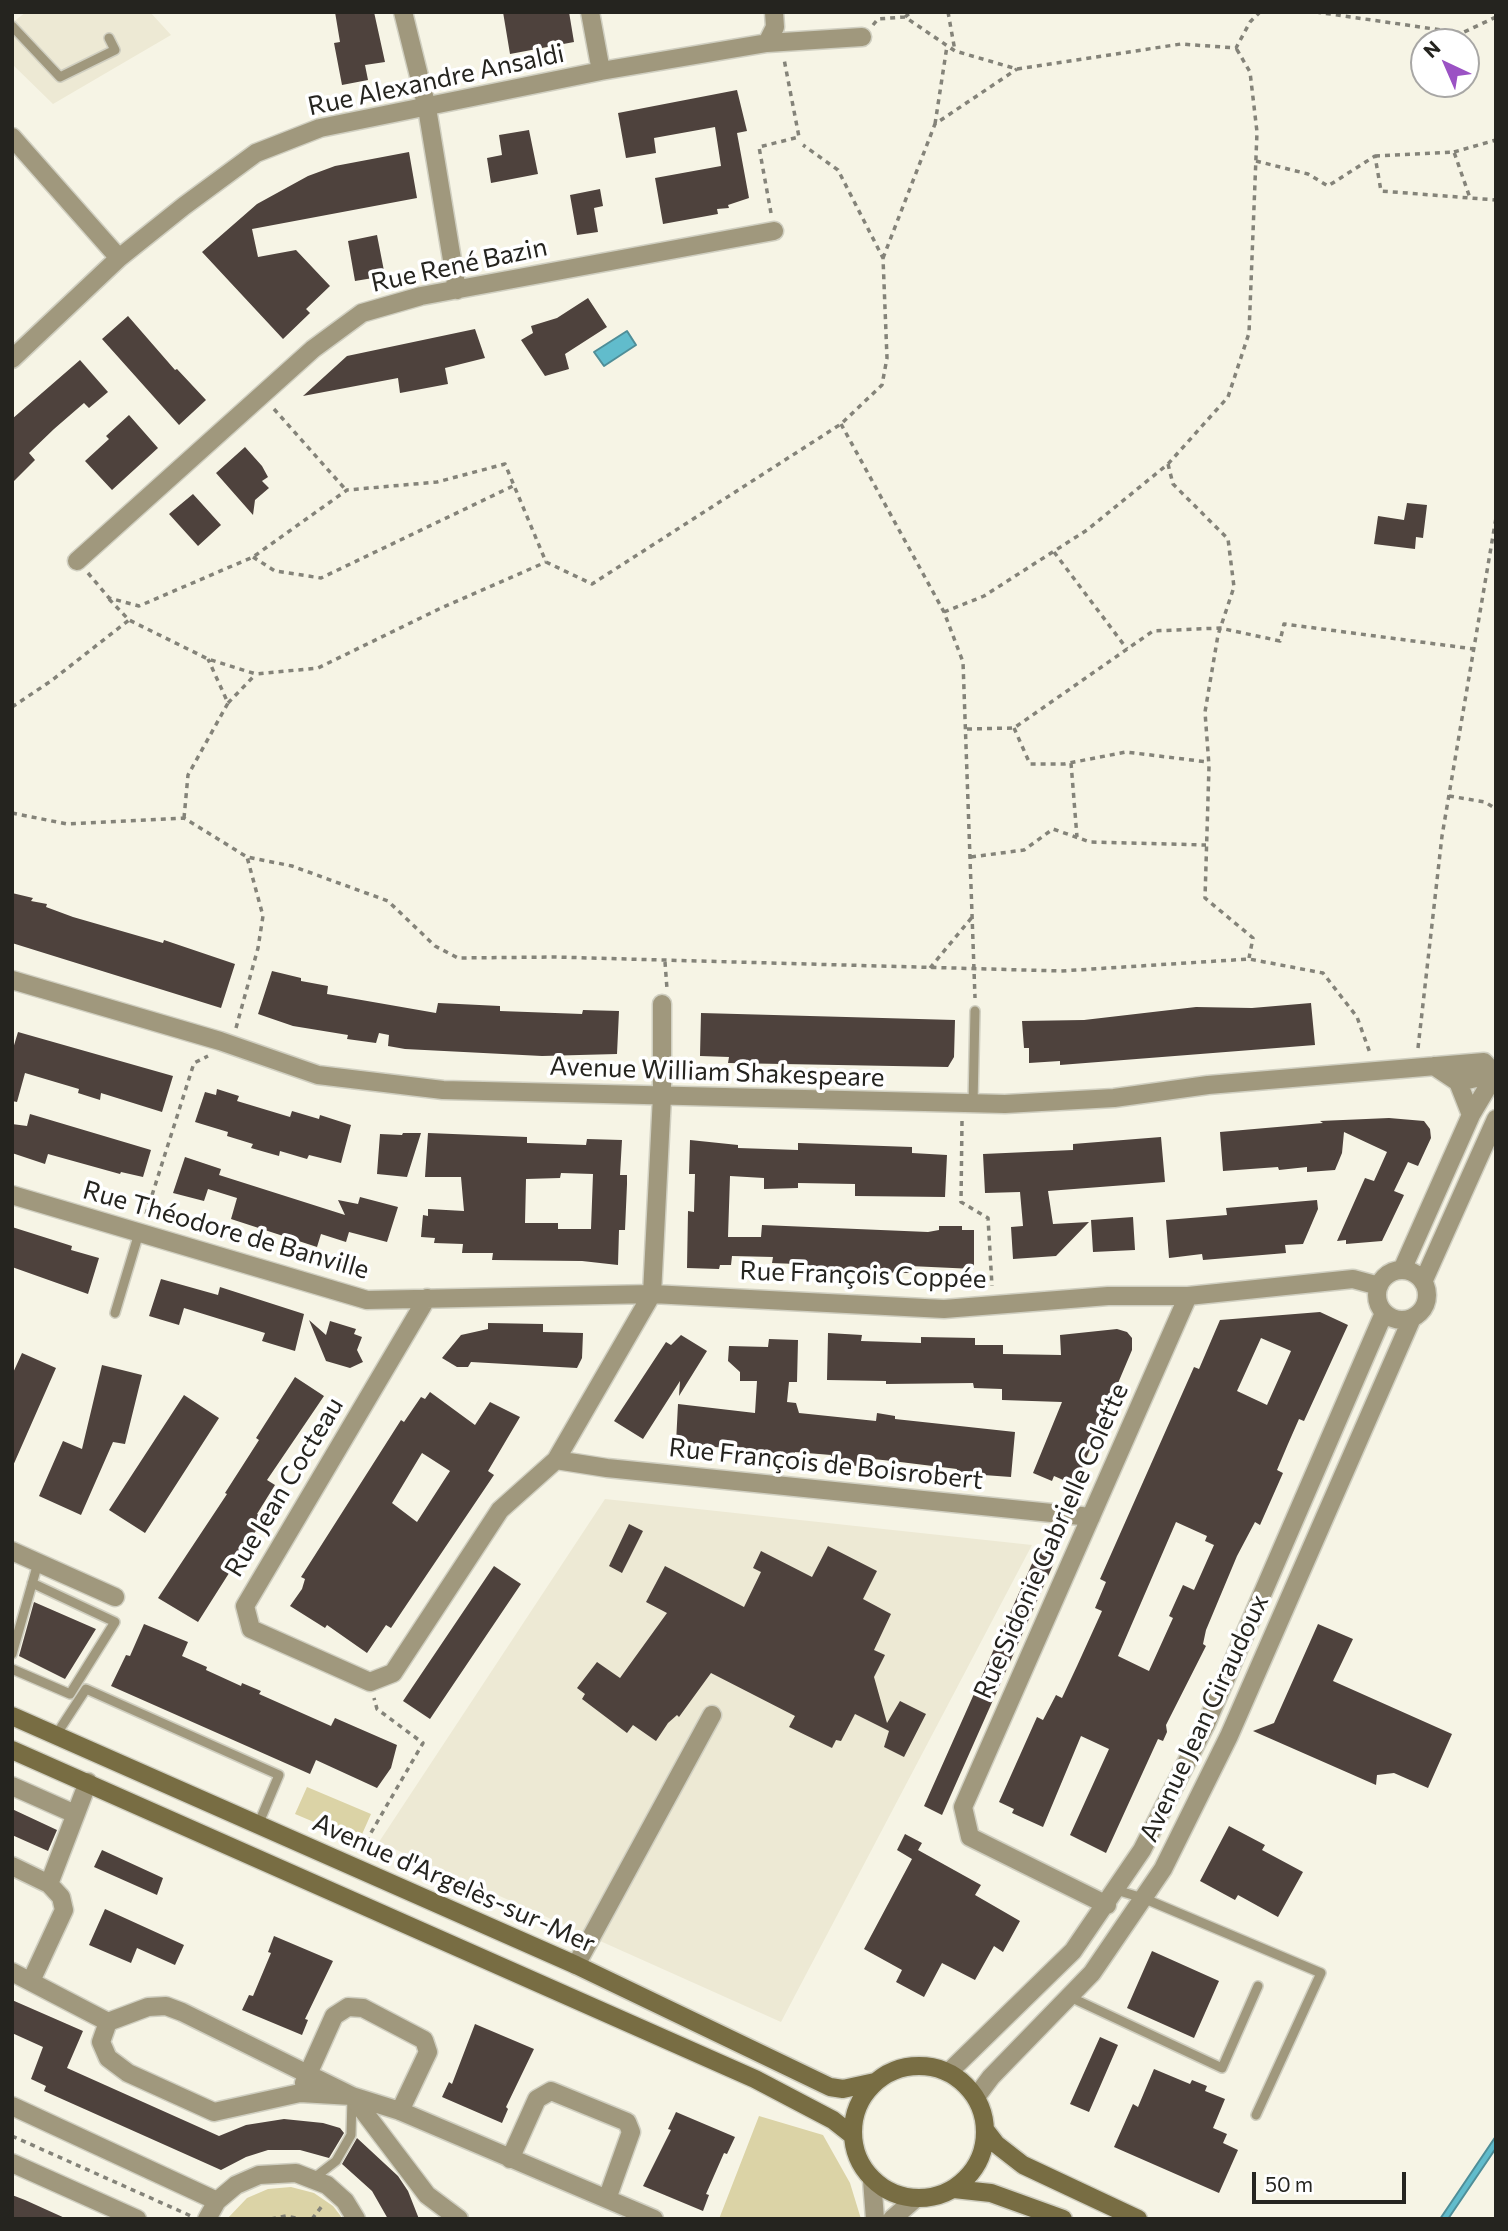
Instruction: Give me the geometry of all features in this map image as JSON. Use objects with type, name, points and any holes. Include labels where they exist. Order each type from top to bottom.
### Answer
[{"type":"main road","name":"Avenue d'Argelès-sur-Mer","points":[[12,1716],[576,1965],[830,2087],[843,2089],[875,2082]]},
{"type":"main road","points":[[12,1750],[755,2079],[833,2120],[852,2135]]},
{"type":"main road","points":[[986,2131],[978,2164],[954,2189],[935,2197],[915,2199],[884,2190],[872,2180],[855,2151],[852,2135],[858,2106],[875,2082],[893,2070],[931,2066],[964,2083],[976,2097],[986,2131],[996,2144],[1023,2165],[1138,2219]]},
{"type":"main road","points":[[954,2189],[991,2193],[1063,2219]]},
{"type":"street","points":[[403,12],[427,108],[457,290]]},
{"type":"street","points":[[590,12],[601,71]]},
{"type":"street","points":[[774,12],[774,43]]},
{"type":"street","name":"Rue Alexandre Ansaldi","points":[[12,359],[119,258],[256,153],[320,128],[601,71],[774,43],[862,37]]},
{"type":"street","points":[[12,137],[119,258]]},
{"type":"street","name":"Rue René Bazin","points":[[77,561],[261,394],[313,349],[362,313],[457,290],[774,231]]},
{"type":"street","name":"Avenue William Shakespeare","points":[[12,979],[231,1045],[318,1075],[443,1090],[968,1104],[1114,1098],[1208,1085],[1484,1062],[1495,1074]]},
{"type":"street","points":[[370,1682],[393,1673],[500,1510],[556,1460],[652,1294],[662,1096],[662,1004]]},
{"type":"street","points":[[1434,1066],[1458,1082],[1471,1115]]},
{"type":"street","points":[[1458,1082],[1495,1074]]},
{"type":"street","points":[[1402,1270],[1471,1115],[1495,1074]]},
{"type":"street","points":[[1423,1282],[1496,1119]]},
{"type":"street","name":"Rue Théodore de Banville","points":[[12,1195],[367,1300],[427,1298]]},
{"type":"street","points":[[1402,1270],[1411,1272],[1423,1282],[1427,1295],[1425,1305],[1412,1318],[1402,1320],[1384,1313],[1377,1296],[1384,1278],[1402,1270]]},
{"type":"street","name":"Rue François Coppée","points":[[427,1298],[652,1294],[944,1309],[1108,1296],[1188,1296],[1353,1279],[1379,1286]]},
{"type":"street","name":"Rue Sidonie Gabrielle Colette","points":[[1112,1897],[970,1837],[962,1807],[1188,1296]]},
{"type":"street","name":"Rue Jean Cocteau","points":[[370,1682],[251,1629],[245,1606],[427,1298]]},
{"type":"street","name":"Avenue Jean Giraudoux","points":[[949,2073],[1073,1951],[1142,1850],[1206,1724],[1384,1313]]},
{"type":"street","name":"Avenue Jean Giraudoux","points":[[976,2097],[1092,1973],[1163,1869],[1229,1736],[1412,1318]]},
{"type":"street","name":"Rue François de Boisrobert","points":[[556,1460],[607,1468],[1091,1517]]},
{"type":"street","points":[[12,1551],[115,1597]]},
{"type":"street","points":[[576,1965],[712,1716]]},
{"type":"street","points":[[49,1884],[88,1782]]},
{"type":"street","points":[[12,1786],[75,1814]]},
{"type":"street","points":[[12,1866],[49,1884],[61,1897],[64,1910],[31,1981]]},
{"type":"street","points":[[12,1972],[108,2022],[148,2007],[166,2006],[352,2096],[400,2111],[654,2219]]},
{"type":"street","points":[[300,2092],[334,2016],[348,2007],[363,2008],[424,2040],[428,2052],[400,2111]]},
{"type":"street","points":[[108,2022],[101,2042],[108,2058],[128,2073],[214,2112],[300,2092],[352,2096],[427,2195],[459,2219]]},
{"type":"street","points":[[510,2159],[537,2099],[551,2091],[626,2122],[631,2132],[607,2199]]},
{"type":"street","points":[[12,2106],[218,2202]]},
{"type":"street","points":[[12,2163],[137,2219]]},
{"type":"street","points":[[207,2219],[218,2202],[236,2185],[260,2175],[296,2173],[314,2178],[345,2201],[356,2219]]},
{"type":"street","points":[[872,2180],[875,2219]]},
{"type":"street","points":[[891,2219],[915,2199]]},
{"type":"lane","points":[[12,26],[60,78],[115,50],[109,38]]},
{"type":"lane","points":[[968,1104],[975,1011]]},
{"type":"lane","points":[[115,1313],[139,1233]]},
{"type":"lane","points":[[12,1654],[38,1563]]},
{"type":"lane","points":[[12,1669],[70,1694],[115,1622],[32,1583]]},
{"type":"lane","points":[[56,1735],[86,1689],[279,1775],[258,1825]]},
{"type":"lane","points":[[1112,1897],[1143,1898],[1321,1973],[1256,2115]]},
{"type":"lane","points":[[1070,1997],[1222,2068],[1258,1986]]},
{"type":"lane","points":[[314,2178],[336,2161],[351,2135],[352,2096]]},
{"type":"path","points":[[862,37],[878,19],[905,17],[911,12]]},
{"type":"path","points":[[948,12],[955,51]]},
{"type":"path","points":[[1236,48],[1250,22],[1260,12]]},
{"type":"path","points":[[1316,12],[1462,33],[1496,17]]},
{"type":"path","points":[[905,17],[955,51],[1017,69],[1181,44],[1236,48]]},
{"type":"path","points":[[774,43],[799,137],[759,147],[774,231]]},
{"type":"path","points":[[108,598],[139,606],[253,557],[346,490],[437,482],[505,464],[546,562],[592,584],[841,424],[882,385],[887,358],[883,258],[935,124],[947,46]]},
{"type":"path","points":[[944,612],[984,596],[1087,530],[1168,464],[1228,397],[1249,333],[1257,132],[1250,72],[1236,48]]},
{"type":"path","points":[[935,124],[1017,69]]},
{"type":"path","points":[[1256,161],[1308,174],[1328,186],[1375,156],[1454,152],[1496,140]]},
{"type":"path","points":[[803,145],[838,170],[883,258]]},
{"type":"path","points":[[1454,152],[1470,198]]},
{"type":"path","points":[[1375,156],[1381,191],[1496,200]]},
{"type":"path","points":[[261,394],[346,490]]},
{"type":"path","points":[[841,424],[944,612],[963,662],[975,1011]]},
{"type":"path","points":[[1168,464],[1173,484],[1228,539],[1234,587],[1220,628],[1205,712],[1208,762],[1205,898],[1253,938],[1248,959]]},
{"type":"path","points":[[253,557],[275,571],[321,578],[514,486]]},
{"type":"path","points":[[1416,1067],[1449,796],[1496,518]]},
{"type":"path","points":[[1054,552],[1127,649]]},
{"type":"path","points":[[77,561],[129,620],[208,659],[256,674],[317,668],[439,609],[546,562]]},
{"type":"path","points":[[12,707],[51,681],[129,620]]},
{"type":"path","points":[[966,729],[1014,728],[1153,631],[1220,628],[1280,641],[1284,624],[1474,649]]},
{"type":"path","points":[[208,659],[228,703]]},
{"type":"path","points":[[184,818],[188,775],[228,703],[256,674]]},
{"type":"path","points":[[1014,728],[1030,764],[1071,763],[1126,752],[1208,762]]},
{"type":"path","points":[[1071,763],[1077,838]]},
{"type":"path","points":[[1449,796],[1485,802],[1496,809]]},
{"type":"path","points":[[12,813],[67,824],[184,818],[247,857],[292,866],[388,901],[435,946],[458,958],[554,957],[1061,971],[1248,959],[1323,974],[1357,1017],[1377,1070]]},
{"type":"path","points":[[971,857],[1024,850],[1054,829],[1090,842],[1206,845]]},
{"type":"path","points":[[139,1233],[194,1063],[231,1045],[258,948],[263,916],[247,857]]},
{"type":"path","points":[[930,968],[973,916]]},
{"type":"path","points":[[662,1004],[669,983],[665,961]]},
{"type":"path","points":[[968,1104],[961,1202],[988,1218],[992,1305]]},
{"type":"path","points":[[351,1867],[423,1744],[377,1709],[370,1682]]},
{"type":"path","points":[[12,2136],[196,2219]]},
{"type":"path","points":[[271,2219],[286,2216],[300,2219]]},
{"type":"shaded area","points":[[26,12],[150,12],[171,35],[53,104],[12,64],[12,23]]},
{"type":"shaded area","points":[[605,1499],[1032,1545],[781,2022],[379,1842]]},
{"type":"shaded area","points":[[307,1787],[371,1814],[359,1841],[295,1814]]},
{"type":"shaded area","points":[[759,2116],[823,2135],[850,2183],[861,2219],[719,2219]]},
{"type":"shaded area","points":[[291,2187],[314,2193],[333,2206],[343,2219],[227,2219],[247,2198],[268,2189]]},
{"type":"water","points":[[627,331],[636,345],[604,366],[594,352]]},
{"type":"water","points":[[1496,2136],[1496,2148],[1448,2219],[1440,2219]]},
{"type":"building","points":[[335,12],[374,12],[385,62],[365,65],[368,80],[342,85],[334,43],[340,42]]},
{"type":"building","points":[[503,12],[569,12],[574,42],[510,54]]},
{"type":"building","points":[[737,90],[747,131],[737,133],[749,198],[728,205],[729,208],[717,209],[718,214],[663,224],[655,178],[721,166],[715,127],[654,138],[656,153],[626,158],[618,113]]},
{"type":"building","points":[[529,130],[538,174],[491,183],[487,158],[502,155],[499,135]]},
{"type":"building","points":[[409,152],[417,198],[252,229],[258,257],[296,250],[330,286],[306,309],[310,313],[283,339],[202,252],[257,204],[308,176],[335,166]]},
{"type":"building","points":[[600,189],[603,206],[594,208],[598,232],[577,235],[570,195]]},
{"type":"building","points":[[377,235],[385,276],[355,281],[348,241]]},
{"type":"building","points":[[588,298],[607,327],[565,354],[569,369],[545,376],[521,340],[533,333],[531,326],[557,318]]},
{"type":"building","points":[[128,316],[175,370],[177,369],[206,400],[179,425],[102,339]]},
{"type":"building","points":[[475,329],[485,358],[445,368],[448,384],[400,393],[398,378],[303,396],[347,356]]},
{"type":"building","points":[[80,360],[108,392],[89,408],[84,403],[54,429],[29,453],[35,460],[12,483],[12,419]]},
{"type":"building","points":[[129,415],[158,448],[112,490],[85,461],[109,439],[106,436]]},
{"type":"building","points":[[245,447],[268,477],[262,481],[269,488],[255,500],[253,515],[216,473]]},
{"type":"building","points":[[193,494],[221,525],[198,546],[169,514]]},
{"type":"building","points":[[1407,503],[1427,505],[1423,538],[1416,537],[1415,549],[1374,544],[1378,516],[1404,520]]},
{"type":"building","points":[[12,893],[33,898],[31,901],[47,904],[46,907],[73,917],[163,943],[164,940],[235,964],[221,1008],[12,943]]},
{"type":"building","points":[[272,971],[301,978],[301,981],[328,986],[327,994],[436,1013],[438,1003],[500,1006],[500,1011],[582,1014],[583,1010],[619,1011],[617,1054],[542,1056],[405,1049],[388,1046],[389,1035],[379,1033],[376,1043],[347,1039],[348,1035],[293,1026],[258,1014]]},
{"type":"building","points":[[1311,1003],[1315,1045],[1060,1065],[1060,1061],[1029,1063],[1029,1048],[1024,1048],[1022,1021],[1084,1020],[1196,1007],[1252,1008]]},
{"type":"building","points":[[701,1013],[955,1020],[954,1057],[948,1067],[728,1063],[729,1057],[700,1056]]},
{"type":"building","points":[[18,1032],[173,1076],[162,1112],[101,1093],[100,1100],[78,1093],[79,1089],[25,1073],[17,1102],[12,1101],[12,1052]]},
{"type":"building","points":[[217,1089],[239,1096],[237,1101],[290,1117],[292,1111],[319,1119],[320,1115],[351,1125],[341,1163],[309,1155],[307,1159],[280,1151],[279,1156],[251,1148],[253,1144],[227,1136],[228,1132],[195,1122],[205,1092],[216,1095]]},
{"type":"building","points":[[30,1114],[151,1150],[143,1177],[121,1172],[120,1174],[48,1154],[45,1164],[12,1153],[12,1124],[27,1126]]},
{"type":"building","points":[[1389,1118],[1424,1121],[1430,1129],[1431,1138],[1418,1166],[1408,1162],[1394,1191],[1404,1195],[1382,1241],[1346,1244],[1346,1240],[1337,1241],[1365,1178],[1374,1181],[1387,1152],[1344,1132],[1342,1153],[1335,1170],[1307,1172],[1307,1167],[1279,1170],[1278,1167],[1223,1171],[1220,1132],[1323,1123],[1320,1121]]},
{"type":"building","points":[[421,1133],[407,1177],[377,1174],[380,1134]]},
{"type":"building","points":[[428,1133],[527,1137],[527,1143],[586,1145],[587,1139],[622,1140],[620,1175],[627,1175],[627,1184],[625,1230],[619,1230],[618,1265],[582,1261],[492,1260],[493,1253],[462,1253],[463,1244],[434,1243],[435,1238],[421,1237],[423,1215],[428,1216],[428,1209],[464,1211],[461,1177],[425,1177]],"holes":[[[561,1173],[593,1174],[591,1229],[558,1229],[558,1223],[525,1223],[526,1179],[560,1178]]]},
{"type":"building","points":[[1161,1137],[1165,1182],[1048,1191],[1053,1224],[1089,1222],[1056,1256],[1013,1259],[1011,1227],[1023,1226],[1020,1192],[985,1193],[983,1154],[1073,1150],[1073,1144]]},
{"type":"building","points":[[690,1140],[738,1145],[738,1148],[798,1150],[798,1143],[912,1147],[912,1153],[947,1155],[945,1197],[855,1196],[855,1184],[798,1183],[798,1188],[764,1189],[764,1178],[730,1176],[728,1237],[761,1237],[762,1225],[928,1232],[939,1230],[939,1226],[962,1226],[962,1230],[974,1230],[974,1269],[910,1266],[910,1273],[796,1270],[796,1264],[772,1263],[773,1257],[732,1256],[731,1265],[720,1265],[719,1269],[687,1268],[688,1211],[694,1212],[695,1174],[689,1174]]},
{"type":"building","points":[[185,1157],[221,1169],[219,1175],[345,1215],[338,1200],[358,1204],[360,1197],[398,1207],[387,1242],[349,1232],[346,1242],[321,1234],[317,1247],[231,1219],[237,1198],[208,1189],[204,1201],[173,1193]]},
{"type":"building","points":[[1317,1200],[1318,1209],[1303,1244],[1285,1245],[1286,1253],[1203,1260],[1202,1254],[1169,1258],[1166,1220],[1227,1215],[1226,1208]]},
{"type":"building","points":[[1133,1217],[1135,1250],[1093,1252],[1091,1220]]},
{"type":"building","points":[[12,1227],[72,1246],[71,1250],[99,1258],[88,1294],[12,1267]]},
{"type":"building","points":[[161,1279],[218,1295],[220,1287],[304,1314],[295,1351],[262,1341],[265,1333],[184,1308],[179,1325],[149,1316]]},
{"type":"building","points":[[1320,1312],[1348,1325],[1304,1421],[1299,1419],[1277,1470],[1283,1473],[1260,1525],[1255,1522],[1237,1556],[1206,1630],[1203,1644],[1206,1646],[1166,1725],[1167,1732],[1163,1741],[1158,1739],[1106,1853],[1070,1835],[1109,1749],[1081,1736],[1043,1827],[1012,1813],[1014,1809],[999,1802],[1037,1717],[1043,1720],[1056,1695],[1062,1698],[1077,1666],[1102,1611],[1095,1608],[1106,1582],[1100,1579],[1194,1367],[1199,1369],[1220,1320]],"holes":[[[1261,1338],[1291,1351],[1267,1405],[1237,1391]],[[1176,1522],[1207,1536],[1205,1541],[1214,1545],[1194,1590],[1183,1585],[1169,1616],[1173,1618],[1149,1671],[1118,1656]]]},
{"type":"building","points":[[309,1320],[326,1335],[330,1321],[356,1329],[354,1334],[362,1337],[357,1350],[363,1362],[350,1368],[326,1361]]},
{"type":"building","points":[[488,1323],[543,1324],[543,1332],[583,1333],[582,1358],[577,1368],[471,1362],[468,1367],[457,1367],[442,1358],[461,1335],[488,1329]]},
{"type":"building","points":[[1117,1329],[1127,1332],[1132,1338],[1132,1350],[1075,1485],[1054,1476],[1052,1481],[1033,1473],[1062,1402],[1002,1400],[1002,1389],[974,1388],[973,1383],[886,1384],[886,1381],[827,1380],[828,1333],[862,1335],[861,1341],[921,1343],[921,1337],[975,1338],[975,1345],[1003,1345],[1003,1354],[1061,1355],[1060,1335]]},
{"type":"building","points":[[681,1335],[707,1351],[679,1396],[680,1381],[643,1439],[614,1421],[666,1342],[671,1345]]},
{"type":"building","points":[[769,1339],[798,1340],[797,1382],[789,1382],[787,1402],[796,1403],[799,1413],[876,1421],[877,1413],[895,1416],[895,1419],[1015,1432],[1011,1477],[956,1473],[957,1469],[873,1459],[872,1467],[844,1465],[845,1460],[831,1459],[831,1455],[795,1452],[794,1455],[676,1443],[678,1404],[755,1413],[757,1381],[740,1381],[740,1372],[728,1361],[729,1346],[768,1347]]},
{"type":"building","points":[[22,1353],[56,1368],[12,1468],[12,1375]]},
{"type":"building","points":[[102,1365],[142,1375],[125,1444],[113,1442],[81,1515],[39,1496],[63,1441],[82,1449]]},
{"type":"building","points":[[295,1377],[324,1396],[267,1480],[275,1485],[257,1514],[264,1518],[198,1622],[158,1598],[227,1494],[225,1493],[259,1440],[256,1438]]},
{"type":"building","points":[[430,1392],[475,1425],[490,1402],[520,1417],[488,1471],[494,1475],[391,1628],[386,1625],[367,1653],[327,1625],[325,1628],[290,1606],[302,1589],[305,1579],[301,1577],[401,1420],[404,1422],[421,1397],[425,1399]],"holes":[[[422,1453],[450,1471],[417,1522],[392,1503]]]},
{"type":"building","points":[[184,1395],[219,1418],[145,1533],[109,1510]]},
{"type":"building","points":[[629,1524],[643,1531],[622,1573],[609,1566]]},
{"type":"building","points":[[828,1546],[877,1571],[863,1599],[891,1614],[874,1650],[885,1655],[874,1677],[887,1723],[900,1701],[926,1714],[904,1757],[884,1747],[889,1731],[855,1714],[841,1741],[836,1740],[832,1748],[789,1727],[795,1716],[711,1673],[679,1717],[677,1715],[668,1723],[656,1741],[633,1725],[627,1733],[582,1699],[585,1694],[577,1688],[597,1662],[620,1678],[667,1613],[646,1602],[665,1566],[744,1607],[761,1572],[753,1568],[761,1551],[812,1577]]},
{"type":"building","points":[[1039,1548],[1057,1556],[942,1815],[924,1806]]},
{"type":"building","points":[[494,1566],[521,1584],[430,1719],[403,1701]]},
{"type":"building","points":[[34,1602],[96,1629],[65,1679],[19,1656]]},
{"type":"building","points":[[144,1624],[188,1642],[182,1656],[207,1667],[206,1670],[241,1686],[242,1683],[261,1691],[259,1694],[331,1726],[335,1718],[397,1745],[391,1768],[377,1788],[316,1760],[310,1774],[111,1686],[126,1655],[130,1656]]},
{"type":"building","points":[[1318,1624],[1353,1639],[1333,1681],[1452,1734],[1428,1788],[1394,1773],[1377,1775],[1376,1785],[1253,1731],[1274,1723]]},
{"type":"building","points":[[12,1809],[57,1830],[48,1851],[12,1835]]},
{"type":"building","points":[[1229,1826],[1265,1845],[1262,1850],[1303,1872],[1278,1917],[1238,1895],[1235,1900],[1200,1881]]},
{"type":"building","points":[[905,1834],[922,1843],[918,1850],[981,1885],[975,1895],[1020,1921],[1003,1952],[994,1946],[975,1980],[942,1963],[924,1997],[896,1982],[902,1970],[864,1949],[912,1859],[897,1850]]},
{"type":"building","points":[[102,1850],[163,1878],[157,1895],[94,1867]]},
{"type":"building","points":[[105,1909],[184,1945],[175,1965],[137,1948],[131,1963],[89,1945]]},
{"type":"building","points":[[274,1936],[333,1961],[305,2019],[308,2020],[302,2035],[242,2010],[249,1995],[253,1996],[271,1953],[268,1952]]},
{"type":"building","points":[[1152,1951],[1219,1981],[1194,2038],[1127,2008]]},
{"type":"building","points":[[12,2000],[83,2031],[67,2068],[219,2136],[246,2125],[284,2119],[323,2123],[340,2128],[344,2133],[329,2158],[300,2150],[268,2150],[246,2157],[221,2170],[44,2091],[46,2086],[31,2079],[43,2047],[12,2033]]},
{"type":"building","points":[[475,2024],[534,2049],[506,2107],[508,2109],[502,2123],[442,2097],[449,2082],[452,2084]]},
{"type":"building","points":[[1100,2037],[1118,2045],[1089,2112],[1070,2104]]},
{"type":"building","points":[[1154,2069],[1190,2084],[1192,2080],[1207,2086],[1205,2091],[1225,2099],[1213,2128],[1227,2134],[1223,2143],[1238,2150],[1219,2193],[1114,2147],[1133,2104],[1138,2107]]},
{"type":"building","points":[[676,2112],[735,2137],[727,2154],[724,2153],[706,2194],[709,2195],[703,2211],[643,2186],[671,2130],[668,2129]]},
{"type":"building","points":[[357,2138],[398,2176],[408,2191],[419,2219],[388,2219],[372,2191],[342,2164]]},
{"type":"building","points":[[12,2195],[25,2200],[67,2219],[12,2219]]}]
